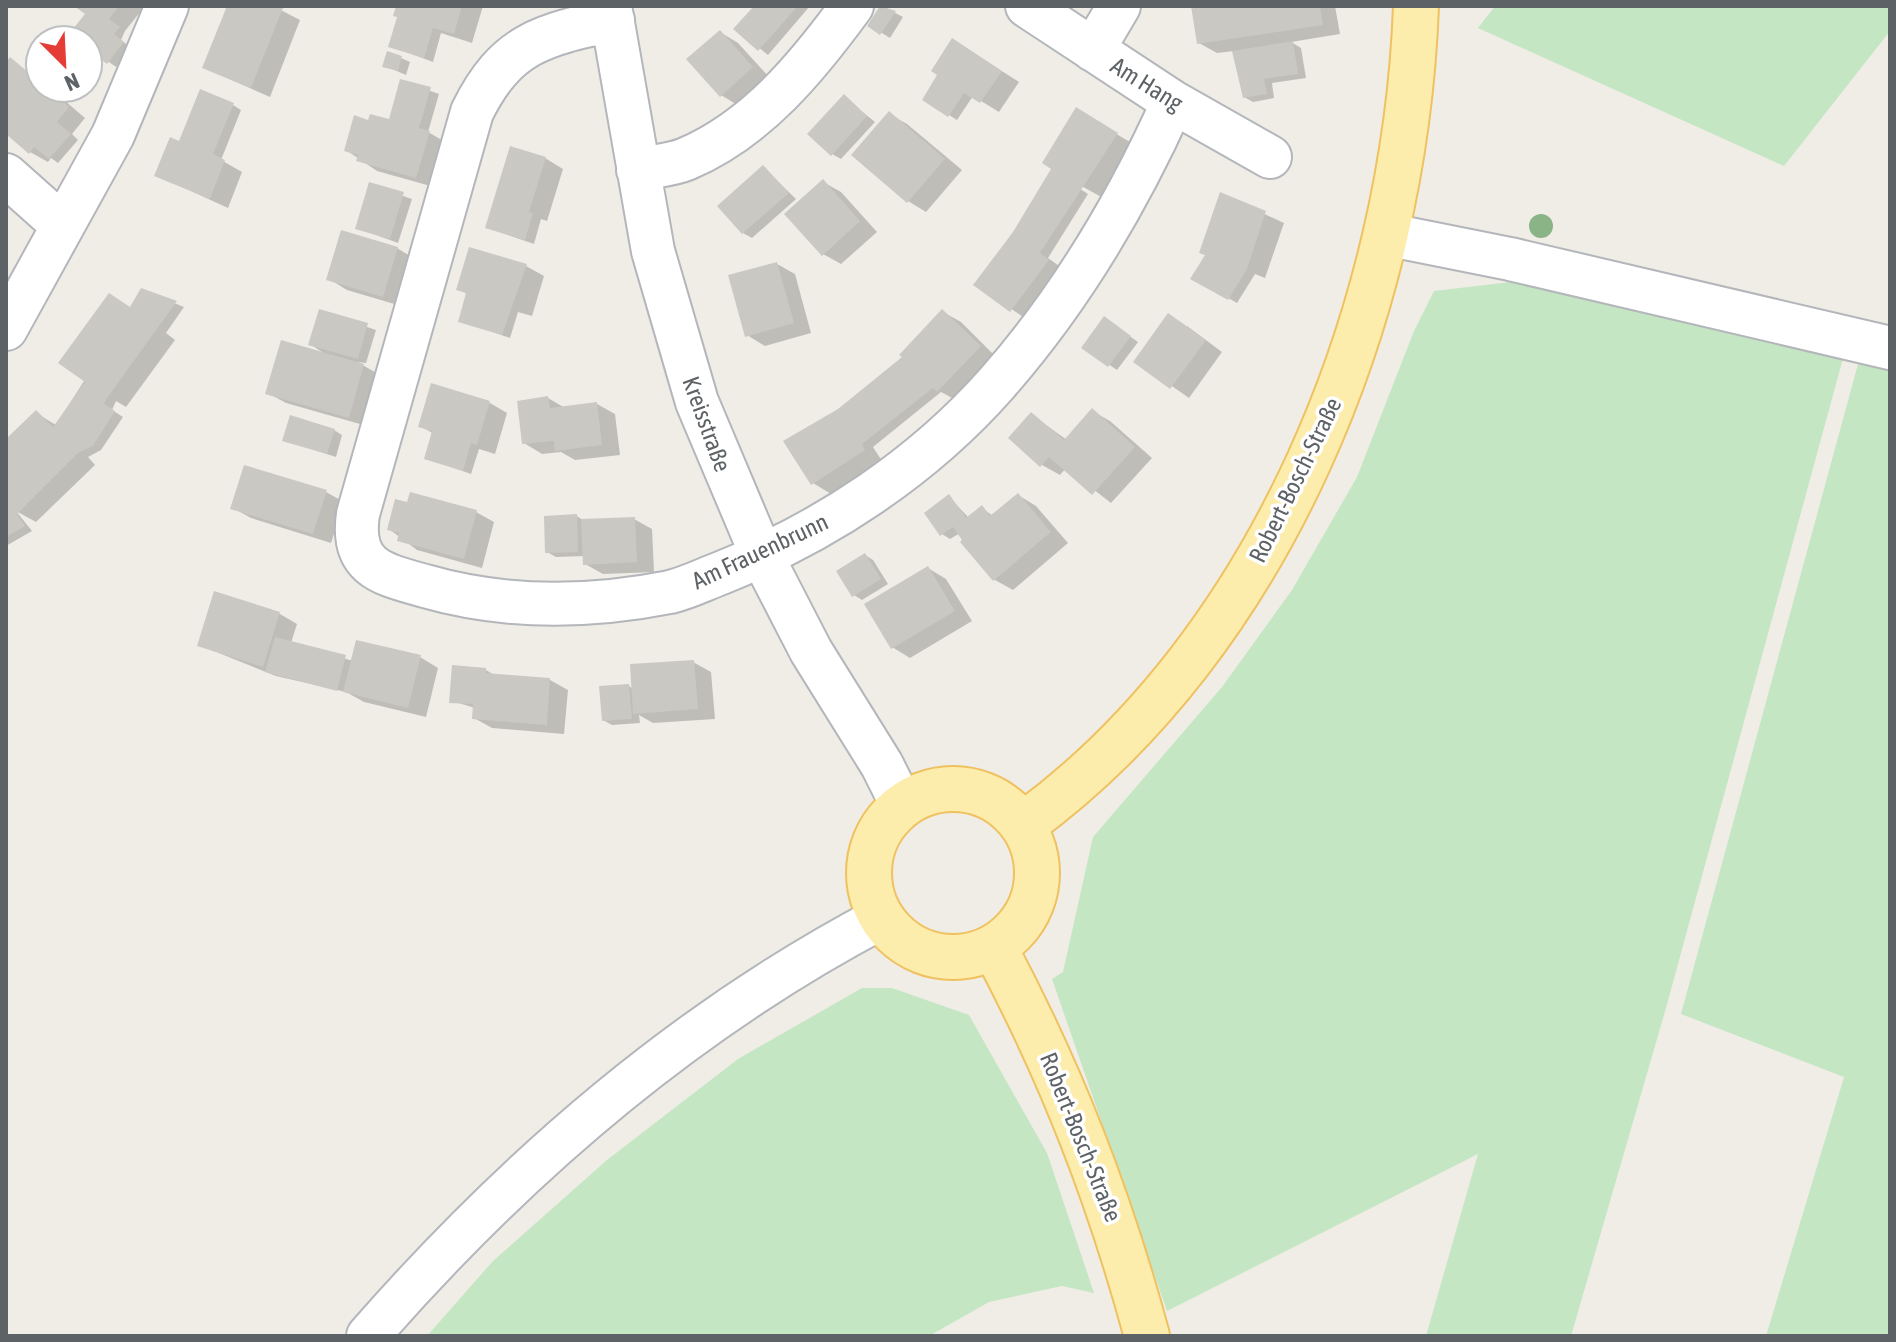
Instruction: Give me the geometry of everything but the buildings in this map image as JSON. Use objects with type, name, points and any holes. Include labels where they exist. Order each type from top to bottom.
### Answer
[{"type":"main road","name":"Robert-Bosch-Straße","points":[[1023,825],[1062,796],[1151,710],[1202,649],[1249,575],[1299,484],[1335,402],[1385,234],[1407,102],[1416,6]]},
{"type":"main road","points":[[953,788],[980,793],[1004,805],[1023,825],[1033,845],[1038,869],[1035,892],[1027,914],[1013,932],[994,947],[970,955],[944,957],[919,950],[898,937],[881,918],[871,895],[868,870],[873,845],[884,823],[902,805],[926,793],[953,788]]},
{"type":"main road","name":"Robert-Bosch-Straße","points":[[994,947],[1064,1087],[1118,1230],[1147,1336]]},
{"type":"street","points":[[6,329],[61,224],[113,135],[167,6]]},
{"type":"street","points":[[638,170],[685,160],[722,139],[773,100],[813,59],[852,6]]},
{"type":"street","name":"Am Hang","points":[[1027,6],[1173,102],[1270,157]]},
{"type":"street","points":[[1093,50],[1119,6]]},
{"type":"street","name":"Kreisstraße","points":[[611,13],[653,251],[676,338],[729,484],[811,651],[882,765],[902,805]]},
{"type":"street","name":"Am Frauenbrunn","points":[[611,13],[555,32],[526,46],[502,64],[485,86],[472,112],[358,514],[358,543],[362,555],[380,574],[456,595],[530,604],[592,603],[673,591],[762,556],[846,510],[913,463],[996,384],[1072,286],[1115,215],[1173,102]]},
{"type":"street","points":[[6,175],[61,224]]},
{"type":"street","points":[[1385,234],[1510,259],[1890,348]]},
{"type":"street","points":[[368,1336],[515,1183],[633,1082],[738,1004],[838,940],[881,918]]},
{"type":"green space","points":[[1495,6],[1890,6],[1890,31],[1784,166],[1478,28]]},
{"type":"green space","points":[[1525,266],[1845,351],[1666,1008],[1571,1336],[1426,1336],[1478,1154],[1167,1311],[1052,979],[1063,972],[1093,837],[1222,687],[1292,590],[1357,477],[1414,331],[1434,291],[1511,282]]},
{"type":"green space","points":[[1864,342],[1890,349],[1890,1336],[1766,1336],[1844,1077],[1681,1014]]},
{"type":"green space","points":[[862,988],[892,988],[969,1015],[1047,1153],[1094,1293],[1062,1286],[989,1302],[929,1336],[427,1336],[493,1261],[607,1160],[738,1059]]}]
